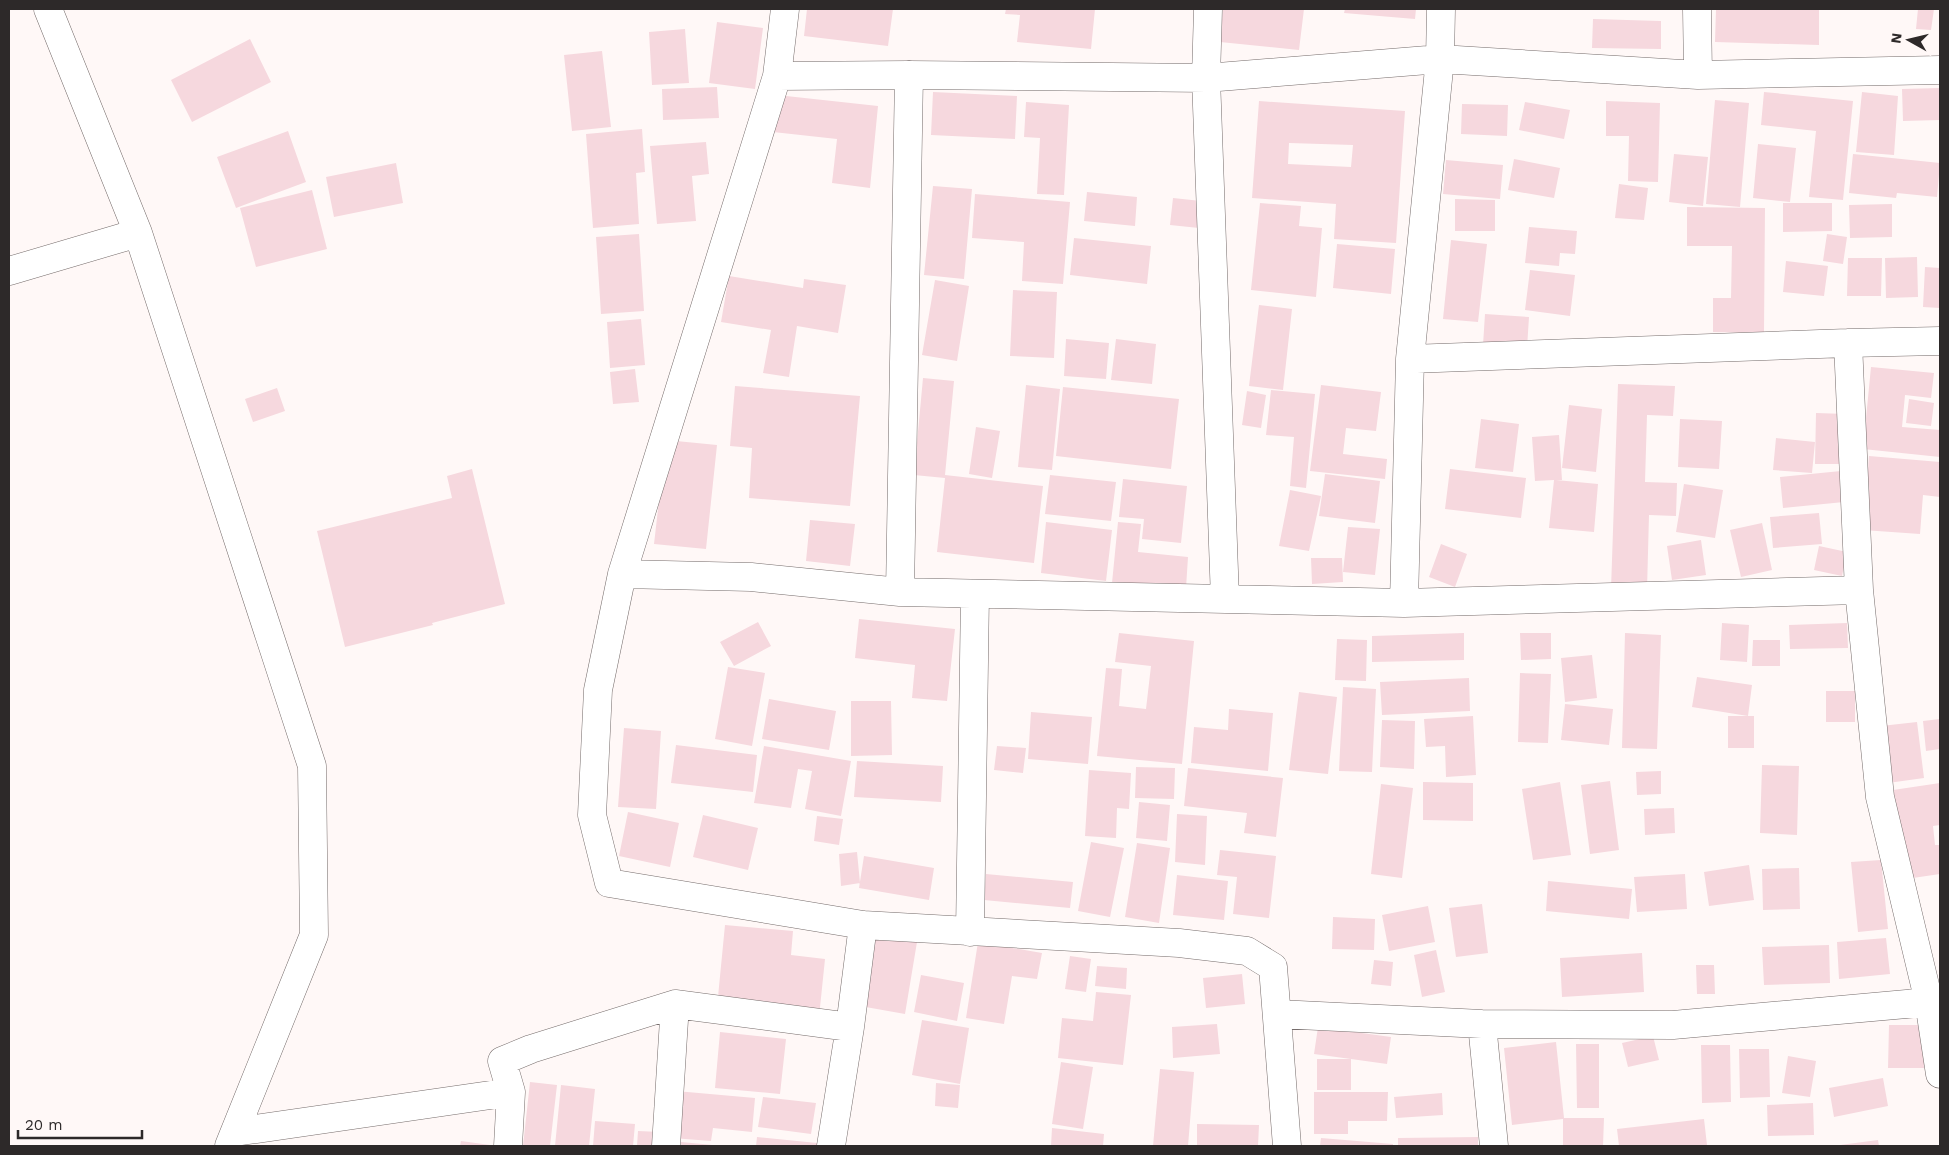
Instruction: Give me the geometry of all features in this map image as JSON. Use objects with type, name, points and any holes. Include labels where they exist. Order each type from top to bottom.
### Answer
[{"type":"street","points":[[48,9],[138,233],[312,766],[314,935],[232,1139]]},
{"type":"street","points":[[785,9],[777,76],[622,574],[598,690],[592,815],[609,883],[863,925],[1179,943],[1247,951],[1273,967],[1288,1146]]},
{"type":"street","points":[[1208,9],[1206,78],[1225,599]]},
{"type":"street","points":[[1404,603],[1410,359],[1440,59],[1441,9]]},
{"type":"street","points":[[1698,9],[1698,76]]},
{"type":"street","points":[[777,76],[909,75],[1206,78],[1440,59],[1698,76],[1940,70]]},
{"type":"street","points":[[900,592],[909,75]]},
{"type":"street","points":[[9,271],[138,233]]},
{"type":"street","points":[[1410,359],[1940,341]]},
{"type":"street","points":[[1848,343],[1859,590],[1880,798],[1929,1002],[1940,1074]]},
{"type":"street","points":[[622,574],[751,577],[900,592],[1404,603],[1859,590]]},
{"type":"street","points":[[970,932],[975,594]]},
{"type":"street","points":[[831,1146],[850,1027],[863,925]]},
{"type":"street","points":[[1278,1014],[1482,1024],[1673,1025],[1929,1002]]},
{"type":"street","points":[[508,1146],[510,1092],[502,1061],[531,1049],[675,1004],[850,1027]]},
{"type":"street","points":[[666,1146],[675,1004]]},
{"type":"street","points":[[1482,1024],[1494,1146]]},
{"type":"street","points":[[232,1139],[510,1092]]},
{"type":"building","points":[[807,9],[893,9],[888,46],[804,36]]},
{"type":"building","points":[[1006,9],[1095,9],[1091,49],[1017,42],[1020,15],[1005,14]]},
{"type":"building","points":[[1223,9],[1304,9],[1299,50],[1220,42]]},
{"type":"building","points":[[1345,9],[1416,9],[1415,19],[1344,13]]},
{"type":"building","points":[[1716,9],[1819,9],[1819,45],[1715,42]]},
{"type":"building","points":[[1918,9],[1934,9],[1931,30],[1916,29]]},
{"type":"building","points":[[1593,19],[1661,21],[1661,49],[1592,48]]},
{"type":"building","points":[[717,22],[763,28],[755,89],[709,83]]},
{"type":"building","points":[[685,29],[689,83],[652,85],[649,32]]},
{"type":"building","points":[[250,39],[271,82],[192,122],[171,80]]},
{"type":"building","points":[[602,51],[611,127],[572,131],[564,55]]},
{"type":"building","points":[[717,87],[719,118],[663,120],[662,89]]},
{"type":"building","points":[[1940,88],[1940,120],[1903,121],[1902,89]]},
{"type":"building","points":[[933,92],[1017,96],[1015,139],[931,135]]},
{"type":"building","points":[[1764,92],[1853,101],[1843,200],[1809,197],[1816,131],[1761,125]]},
{"type":"building","points":[[1862,92],[1898,96],[1894,155],[1856,152]]},
{"type":"building","points":[[777,95],[878,106],[870,188],[832,183],[837,139],[773,132]]},
{"type":"building","points":[[1715,100],[1749,103],[1740,207],[1706,204]]},
{"type":"building","points":[[1259,101],[1405,111],[1396,243],[1334,239],[1336,204],[1252,198]],"holes":[[[1289,143],[1353,145],[1351,167],[1288,164]]]},
{"type":"building","points":[[1606,101],[1660,103],[1658,182],[1628,181],[1629,136],[1606,136]]},
{"type":"building","points":[[1026,102],[1069,105],[1064,195],[1037,194],[1040,138],[1024,137]]},
{"type":"building","points":[[1525,102],[1570,110],[1564,139],[1519,130]]},
{"type":"building","points":[[1462,104],[1508,105],[1507,136],[1461,134]]},
{"type":"building","points":[[642,129],[645,172],[636,173],[639,224],[593,228],[586,134]]},
{"type":"building","points":[[288,131],[306,182],[236,208],[217,157]]},
{"type":"building","points":[[706,142],[709,174],[692,176],[696,221],[657,224],[650,146]]},
{"type":"building","points":[[1758,144],[1796,148],[1790,202],[1753,198]]},
{"type":"building","points":[[1674,154],[1708,157],[1703,206],[1669,202]]},
{"type":"building","points":[[1853,154],[1940,163],[1937,197],[1897,193],[1896,198],[1849,193]]},
{"type":"building","points":[[1514,159],[1560,168],[1554,198],[1508,190]]},
{"type":"building","points":[[1446,160],[1503,165],[1500,199],[1443,194]]},
{"type":"building","points":[[396,163],[403,203],[334,217],[326,177]]},
{"type":"building","points":[[1619,184],[1648,188],[1644,220],[1615,218]]},
{"type":"building","points":[[933,186],[972,189],[964,279],[924,275]]},
{"type":"building","points":[[312,190],[327,249],[256,267],[240,208]]},
{"type":"building","points":[[1087,192],[1137,197],[1135,226],[1084,221]]},
{"type":"building","points":[[975,194],[1070,202],[1063,284],[1022,281],[1024,242],[972,238]]},
{"type":"building","points":[[1173,198],[1201,201],[1199,228],[1170,225]]},
{"type":"building","points":[[1455,199],[1495,200],[1495,231],[1455,231]]},
{"type":"building","points":[[1260,203],[1301,206],[1299,226],[1322,228],[1316,297],[1251,290]]},
{"type":"building","points":[[1783,203],[1832,203],[1832,231],[1783,232]]},
{"type":"building","points":[[1892,204],[1892,237],[1850,238],[1849,205]]},
{"type":"building","points":[[1687,207],[1765,208],[1764,333],[1713,332],[1713,298],[1731,298],[1732,246],[1687,246]]},
{"type":"building","points":[[1529,227],[1577,231],[1575,254],[1560,253],[1559,266],[1525,263]]},
{"type":"building","points":[[639,234],[644,311],[601,314],[596,237]]},
{"type":"building","points":[[1827,234],[1847,237],[1843,264],[1823,261]]},
{"type":"building","points":[[1074,238],[1151,246],[1147,284],[1070,275]]},
{"type":"building","points":[[1451,240],[1487,244],[1478,322],[1443,319]]},
{"type":"building","points":[[1337,244],[1395,249],[1391,294],[1333,288]]},
{"type":"building","points":[[1917,257],[1918,297],[1886,298],[1885,258]]},
{"type":"building","points":[[1848,258],[1882,258],[1881,296],[1847,296]]},
{"type":"building","points":[[1786,261],[1828,266],[1824,296],[1783,292]]},
{"type":"building","points":[[1925,267],[1940,268],[1940,308],[1923,307]]},
{"type":"building","points":[[1530,270],[1575,275],[1570,316],[1525,310]]},
{"type":"building","points":[[729,276],[803,288],[804,279],[846,285],[838,333],[797,326],[789,377],[763,373],[771,330],[721,322]]},
{"type":"building","points":[[935,280],[969,286],[957,361],[922,355]]},
{"type":"building","points":[[1013,290],[1057,292],[1054,358],[1010,356]]},
{"type":"building","points":[[1259,305],[1292,309],[1283,390],[1249,386]]},
{"type":"building","points":[[1485,314],[1529,317],[1527,348],[1483,345]]},
{"type":"building","points":[[641,319],[645,365],[610,368],[607,322]]},
{"type":"building","points":[[1066,339],[1109,343],[1106,379],[1064,376]]},
{"type":"building","points":[[1116,339],[1156,344],[1152,384],[1111,380]]},
{"type":"building","points":[[1871,367],[1934,373],[1931,398],[1905,395],[1902,427],[1940,430],[1940,457],[1863,449]]},
{"type":"building","points":[[635,369],[639,402],[613,404],[610,372]]},
{"type":"building","points":[[923,378],[954,381],[945,475],[1043,486],[1034,563],[937,552],[945,478],[914,475]]},
{"type":"building","points":[[1618,384],[1675,386],[1673,416],[1647,415],[1645,482],[1677,483],[1676,516],[1649,515],[1647,590],[1611,589]]},
{"type":"building","points":[[1026,385],[1060,389],[1052,470],[1018,467]]},
{"type":"building","points":[[1321,385],[1381,392],[1376,431],[1346,428],[1343,454],[1387,459],[1385,479],[1310,471]]},
{"type":"building","points":[[735,386],[860,396],[850,506],[749,498],[752,448],[730,446]]},
{"type":"building","points":[[1063,387],[1179,399],[1171,469],[1056,456]]},
{"type":"building","points":[[277,388],[285,411],[253,422],[245,399]]},
{"type":"building","points":[[1271,390],[1315,394],[1306,488],[1290,486],[1294,437],[1266,435]]},
{"type":"building","points":[[1247,391],[1266,395],[1261,428],[1242,425]]},
{"type":"building","points":[[1909,399],[1934,403],[1931,426],[1906,423]]},
{"type":"building","points":[[1569,405],[1602,409],[1596,472],[1562,468]]},
{"type":"building","points":[[1816,413],[1846,414],[1845,464],[1815,464]]},
{"type":"building","points":[[1481,419],[1519,424],[1513,472],[1475,468]]},
{"type":"building","points":[[1680,419],[1722,421],[1719,469],[1678,467]]},
{"type":"building","points":[[976,427],[1000,431],[992,478],[969,474]]},
{"type":"building","points":[[1559,435],[1562,480],[1556,480],[1598,484],[1594,532],[1549,528],[1554,480],[1535,481],[1532,437]]},
{"type":"building","points":[[1776,438],[1815,442],[1812,473],[1773,470]]},
{"type":"building","points":[[666,440],[717,445],[706,549],[654,544]]},
{"type":"building","points":[[1869,456],[1940,462],[1940,497],[1923,495],[1920,534],[1863,530]]},
{"type":"building","points":[[472,469],[505,604],[432,623],[433,625],[345,647],[317,531],[452,498],[447,476]]},
{"type":"building","points":[[1450,469],[1526,478],[1521,518],[1445,509]]},
{"type":"building","points":[[1841,471],[1844,502],[1783,508],[1780,477]]},
{"type":"building","points":[[1325,474],[1380,481],[1375,523],[1319,516]]},
{"type":"building","points":[[1050,475],[1116,482],[1111,521],[1045,514]]},
{"type":"building","points":[[1123,479],[1187,486],[1181,543],[1142,539],[1144,519],[1119,517]]},
{"type":"building","points":[[1684,484],[1723,490],[1715,538],[1676,532]]},
{"type":"building","points":[[1290,490],[1321,496],[1309,551],[1279,546]]},
{"type":"building","points":[[1819,513],[1822,544],[1773,548],[1770,517]]},
{"type":"building","points":[[810,520],[855,524],[850,566],[806,561]]},
{"type":"building","points":[[1046,522],[1112,530],[1106,581],[1041,573]]},
{"type":"building","points":[[1118,522],[1141,524],[1138,552],[1188,557],[1186,588],[1112,583]]},
{"type":"building","points":[[1762,523],[1772,570],[1741,577],[1730,530]]},
{"type":"building","points":[[1348,527],[1380,529],[1375,575],[1343,572]]},
{"type":"building","points":[[1701,540],[1706,575],[1672,580],[1667,546]]},
{"type":"building","points":[[1441,544],[1467,554],[1455,587],[1429,577]]},
{"type":"building","points":[[1819,546],[1847,552],[1842,576],[1814,570]]},
{"type":"building","points":[[1311,558],[1342,558],[1343,582],[1312,584]]},
{"type":"building","points":[[859,619],[955,629],[947,701],[912,698],[915,665],[855,658]]},
{"type":"building","points":[[758,622],[771,646],[734,666],[720,642]]},
{"type":"building","points":[[1722,623],[1749,625],[1747,662],[1720,660]]},
{"type":"building","points":[[1847,623],[1848,648],[1790,649],[1789,625]]},
{"type":"building","points":[[1119,633],[1194,641],[1182,764],[1097,756],[1106,668],[1122,669],[1119,706],[1146,709],[1151,666],[1115,662]]},
{"type":"building","points":[[1464,633],[1464,660],[1372,662],[1372,636]]},
{"type":"building","points":[[1520,633],[1551,633],[1551,659],[1521,660]]},
{"type":"building","points":[[1625,633],[1661,635],[1657,749],[1622,748]]},
{"type":"building","points":[[1337,639],[1367,640],[1366,681],[1335,680]]},
{"type":"building","points":[[1753,640],[1780,640],[1780,666],[1752,666]]},
{"type":"building","points":[[1592,655],[1597,698],[1565,702],[1561,658]]},
{"type":"building","points":[[728,667],[765,673],[752,746],[715,739]]},
{"type":"building","points":[[1520,673],[1551,674],[1548,743],[1518,742]]},
{"type":"building","points":[[1697,677],[1752,685],[1748,716],[1692,707]]},
{"type":"building","points":[[1469,678],[1470,711],[1382,715],[1380,682]]},
{"type":"building","points":[[1343,687],[1376,689],[1372,772],[1339,771]]},
{"type":"building","points":[[1826,691],[1855,691],[1855,722],[1826,722]]},
{"type":"building","points":[[1299,692],[1337,697],[1328,774],[1289,770]]},
{"type":"building","points":[[769,699],[836,711],[829,750],[762,739]]},
{"type":"building","points":[[851,701],[891,701],[892,755],[851,756]]},
{"type":"building","points":[[1565,704],[1613,709],[1609,745],[1561,740]]},
{"type":"building","points":[[1229,709],[1273,713],[1268,771],[1191,763],[1194,727],[1228,730]]},
{"type":"building","points":[[1031,712],[1092,717],[1088,764],[1028,759]]},
{"type":"building","points":[[1473,716],[1476,775],[1446,777],[1445,746],[1426,747],[1424,719]]},
{"type":"building","points":[[1728,716],[1754,716],[1754,748],[1728,748]]},
{"type":"building","points":[[1940,719],[1940,749],[1926,751],[1923,721]]},
{"type":"building","points":[[1382,720],[1415,721],[1414,769],[1380,767]]},
{"type":"building","points":[[1917,722],[1924,778],[1888,783],[1881,726]]},
{"type":"building","points":[[624,728],[661,731],[656,809],[618,807]]},
{"type":"building","points":[[676,745],[757,755],[753,792],[671,783]]},
{"type":"building","points":[[764,746],[851,761],[841,816],[805,809],[812,771],[798,769],[791,808],[754,803]]},
{"type":"building","points":[[997,746],[1026,748],[1023,773],[994,770]]},
{"type":"building","points":[[857,761],[943,766],[941,802],[854,797]]},
{"type":"building","points":[[1762,765],[1799,766],[1797,835],[1760,833]]},
{"type":"building","points":[[1136,767],[1175,768],[1174,799],[1135,798]]},
{"type":"building","points":[[1188,768],[1283,778],[1276,837],[1244,833],[1247,813],[1184,806]]},
{"type":"building","points":[[1089,770],[1131,773],[1129,809],[1117,808],[1116,838],[1085,836]]},
{"type":"building","points":[[1661,771],[1661,794],[1637,795],[1636,772]]},
{"type":"building","points":[[1610,781],[1619,850],[1590,854],[1581,785]]},
{"type":"building","points":[[1423,782],[1473,783],[1473,821],[1423,820]]},
{"type":"building","points":[[1560,782],[1571,855],[1533,860],[1522,789]]},
{"type":"building","points":[[1940,783],[1940,825],[1933,826],[1935,845],[1940,845],[1940,874],[1906,879],[1893,790]]},
{"type":"building","points":[[1381,784],[1413,788],[1402,878],[1371,874]]},
{"type":"building","points":[[1139,802],[1170,805],[1167,841],[1136,838]]},
{"type":"building","points":[[1674,808],[1675,833],[1645,835],[1644,809]]},
{"type":"building","points":[[628,812],[679,823],[670,867],[619,856]]},
{"type":"building","points":[[1177,814],[1207,816],[1205,865],[1175,862]]},
{"type":"building","points":[[703,815],[758,828],[748,870],[693,857]]},
{"type":"building","points":[[817,816],[843,819],[839,845],[814,841]]},
{"type":"building","points":[[1091,842],[1124,848],[1110,917],[1078,911]]},
{"type":"building","points":[[1137,843],[1170,848],[1159,923],[1125,917]]},
{"type":"building","points":[[1220,850],[1276,856],[1269,918],[1233,914],[1237,877],[1217,875]]},
{"type":"building","points":[[857,852],[860,883],[841,886],[839,854]]},
{"type":"building","points":[[864,856],[934,868],[929,900],[859,888]]},
{"type":"building","points":[[1881,860],[1888,929],[1858,932],[1851,862]]},
{"type":"building","points":[[1749,865],[1754,900],[1709,906],[1704,872]]},
{"type":"building","points":[[1799,868],[1800,909],[1763,910],[1762,869]]},
{"type":"building","points":[[986,874],[1073,882],[1070,908],[984,900]]},
{"type":"building","points":[[1685,874],[1687,909],[1637,912],[1634,877]]},
{"type":"building","points":[[1177,875],[1228,881],[1224,920],[1173,915]]},
{"type":"building","points":[[1548,881],[1632,889],[1629,919],[1546,911]]},
{"type":"building","points":[[1482,904],[1488,953],[1456,957],[1449,908]]},
{"type":"building","points":[[1428,906],[1435,942],[1389,951],[1382,915]]},
{"type":"building","points":[[1333,917],[1375,919],[1374,950],[1332,949]]},
{"type":"building","points":[[725,925],[793,931],[791,955],[825,959],[819,1017],[717,1007]]},
{"type":"building","points":[[872,935],[917,942],[905,1014],[860,1006]]},
{"type":"building","points":[[1886,938],[1890,974],[1839,979],[1837,942]]},
{"type":"building","points":[[978,942],[1042,953],[1037,979],[1012,976],[1004,1024],[966,1018]]},
{"type":"building","points":[[1829,945],[1830,983],[1764,985],[1762,947]]},
{"type":"building","points":[[1436,950],[1445,992],[1422,997],[1414,955]]},
{"type":"building","points":[[1642,953],[1644,992],[1562,997],[1560,958]]},
{"type":"building","points":[[1070,956],[1091,959],[1086,992],[1065,989]]},
{"type":"building","points":[[1374,960],[1393,962],[1391,986],[1371,984]]},
{"type":"building","points":[[1696,965],[1714,965],[1715,994],[1697,994]]},
{"type":"building","points":[[1097,966],[1127,968],[1126,989],[1095,986]]},
{"type":"building","points":[[1242,974],[1245,1004],[1206,1008],[1203,978]]},
{"type":"building","points":[[921,975],[964,983],[957,1021],[914,1012]]},
{"type":"building","points":[[1096,992],[1131,995],[1123,1065],[1058,1058],[1062,1018],[1093,1021]]},
{"type":"building","points":[[922,1020],[969,1028],[960,1084],[912,1075]]},
{"type":"building","points":[[1217,1024],[1220,1054],[1173,1058],[1172,1027]]},
{"type":"building","points":[[1889,1025],[1925,1025],[1924,1068],[1888,1068]]},
{"type":"building","points":[[1318,1027],[1391,1037],[1387,1064],[1314,1054]]},
{"type":"building","points":[[720,1032],[786,1039],[780,1094],[715,1088]]},
{"type":"building","points":[[1653,1036],[1659,1060],[1628,1067],[1622,1043]]},
{"type":"building","points":[[1556,1042],[1564,1118],[1604,1118],[1603,1146],[1563,1146],[1563,1119],[1512,1125],[1504,1048]]},
{"type":"building","points":[[1576,1044],[1599,1044],[1599,1108],[1577,1108]]},
{"type":"building","points":[[1701,1045],[1730,1045],[1731,1102],[1702,1103]]},
{"type":"building","points":[[1739,1049],[1769,1049],[1770,1097],[1740,1098]]},
{"type":"building","points":[[1788,1056],[1816,1061],[1810,1097],[1782,1093]]},
{"type":"building","points":[[1317,1059],[1351,1059],[1351,1090],[1317,1090]]},
{"type":"building","points":[[1061,1062],[1093,1067],[1083,1129],[1052,1124]]},
{"type":"building","points":[[1160,1069],[1194,1072],[1188,1146],[1153,1146]]},
{"type":"building","points":[[1883,1078],[1888,1106],[1834,1117],[1829,1088]]},
{"type":"building","points":[[530,1082],[557,1085],[550,1146],[523,1146]]},
{"type":"building","points":[[936,1083],[960,1085],[958,1108],[935,1106]]},
{"type":"building","points":[[561,1085],[595,1089],[589,1146],[555,1146]]},
{"type":"building","points":[[676,1091],[755,1098],[752,1132],[713,1128],[711,1141],[672,1138]]},
{"type":"building","points":[[1314,1092],[1388,1092],[1387,1121],[1348,1121],[1348,1134],[1314,1134]]},
{"type":"building","points":[[1442,1093],[1443,1115],[1396,1118],[1394,1097]]},
{"type":"building","points":[[763,1097],[816,1103],[811,1134],[758,1127]]},
{"type":"building","points":[[1813,1103],[1814,1135],[1768,1136],[1767,1105]]},
{"type":"building","points":[[1704,1119],[1707,1145],[1619,1146],[1617,1129]]},
{"type":"building","points":[[595,1121],[635,1124],[633,1146],[593,1146]]},
{"type":"building","points":[[1197,1124],[1259,1125],[1258,1146],[1197,1146]]},
{"type":"building","points":[[1052,1128],[1104,1134],[1103,1146],[1051,1146]]},
{"type":"building","points":[[638,1131],[660,1132],[659,1146],[637,1146]]},
{"type":"building","points":[[757,1137],[817,1143],[817,1146],[756,1146]]},
{"type":"building","points":[[1478,1137],[1478,1146],[1398,1146],[1398,1138]]},
{"type":"building","points":[[1321,1138],[1393,1144],[1393,1146],[1320,1146]]},
{"type":"building","points":[[1878,1140],[1879,1146],[1840,1146],[1840,1145]]},
{"type":"building","points":[[461,1141],[490,1145],[490,1146],[460,1146]]},
{"type":"building","points":[[681,1142],[713,1145],[713,1146],[681,1146]]}]
